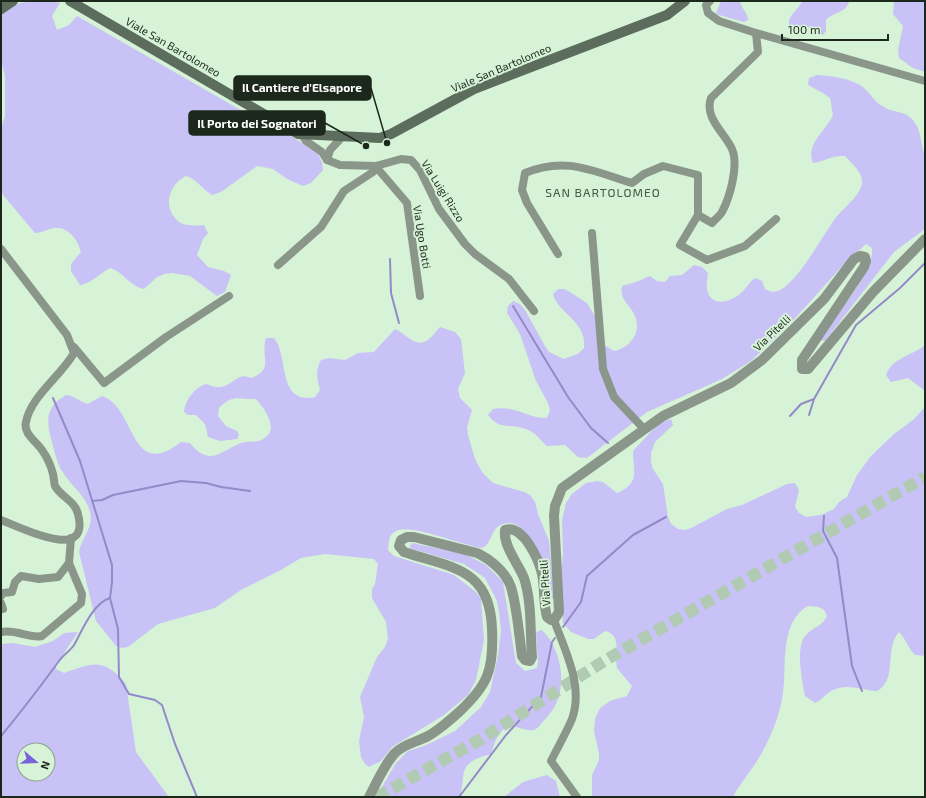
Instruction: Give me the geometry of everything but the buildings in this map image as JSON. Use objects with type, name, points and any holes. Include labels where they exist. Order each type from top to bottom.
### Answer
[{"type":"main road","points":[[1,9],[13,1]]},
{"type":"main road","name":"Viale San Bartolomeo","points":[[70,1],[298,134],[380,138],[391,134],[474,90],[667,15],[685,1]]},
{"type":"street","points":[[710,1],[706,5],[708,13],[718,21],[925,81]]},
{"type":"street","points":[[698,215],[712,223],[722,212],[735,174],[732,150],[709,113],[708,106],[711,98],[758,52],[756,33]]},
{"type":"street","points":[[302,135],[306,142],[322,152],[327,160]]},
{"type":"street","points":[[327,160],[330,150],[343,136]]},
{"type":"street","name":"Via Luigi Rizzo","points":[[327,160],[340,164],[377,167],[401,159],[411,160],[416,165],[439,210],[465,244],[475,254],[509,279],[534,311]]},
{"type":"street","points":[[558,254],[527,203],[522,190],[525,173],[553,164],[577,166],[632,183],[644,174],[663,166],[698,175],[698,215],[680,246],[707,260],[745,246],[776,219]]},
{"type":"street","points":[[278,265],[321,227],[344,191],[377,167]]},
{"type":"street","name":"Via Ugo Botti","points":[[377,167],[407,203],[420,296]]},
{"type":"street","points":[[592,232],[603,369],[614,397],[644,430]]},
{"type":"street","name":"Via Pitelli","points":[[369,797],[385,768],[396,752],[428,736],[447,723],[477,695],[484,684],[491,658],[492,623],[488,602],[474,579],[464,572],[404,552],[399,546],[401,540],[408,537],[414,537],[477,553],[485,556],[498,568],[510,585],[522,656],[528,661],[532,657],[527,590],[520,567],[505,540],[507,529],[518,531],[526,538],[542,573],[546,614],[548,619],[554,620],[559,612],[554,516],[558,497],[567,484],[663,416],[731,382],[762,360],[824,299],[854,259],[860,256],[865,257],[866,261],[864,267],[802,360],[802,369],[808,369],[873,292],[925,239]]},
{"type":"street","points":[[1,249],[67,335],[73,346],[104,383],[166,337],[229,296]]},
{"type":"street","points":[[1,520],[52,540],[66,541],[76,536],[80,529],[78,513],[73,503],[56,486],[48,460],[41,449],[29,436],[25,424],[33,404],[69,363],[74,353],[73,346]]},
{"type":"street","points":[[1,632],[15,631],[35,637],[42,636],[50,631],[81,602],[82,594],[69,563],[71,538]]},
{"type":"street","points":[[1,596],[3,593],[12,592],[16,582],[21,576],[39,579],[58,577],[69,563]]},
{"type":"street","points":[[554,620],[573,675],[576,694],[572,718],[551,761],[577,797]]},
{"type":"shaded area","points":[[32,1],[51,1],[60,3],[52,16],[57,30],[69,25],[77,16],[251,116],[296,139],[318,154],[322,162],[323,170],[311,183],[303,186],[287,179],[273,169],[257,166],[221,192],[212,195],[190,177],[186,176],[175,185],[169,197],[170,210],[179,222],[198,226],[204,225],[208,233],[203,239],[197,255],[208,267],[224,271],[231,275],[225,292],[217,296],[190,276],[173,273],[157,277],[144,289],[134,285],[115,270],[110,268],[92,280],[80,285],[71,271],[71,264],[81,252],[72,235],[64,229],[59,228],[35,233],[3,195],[1,190],[1,129],[5,116],[5,76],[1,61],[1,14],[20,3]]},
{"type":"shaded area","points":[[721,1],[740,1],[748,20],[744,22],[716,13]]},
{"type":"shaded area","points":[[802,1],[849,2],[845,8],[826,20],[826,31],[823,35],[815,33],[805,25],[793,27],[789,25],[790,18]]},
{"type":"shaded area","points":[[894,1],[925,1],[925,72],[913,68],[899,58],[898,50],[903,26],[893,14]]},
{"type":"shaded area","points":[[817,75],[835,77],[854,82],[864,88],[881,105],[908,116],[917,127],[925,155],[925,229],[894,252],[825,341],[819,340],[852,295],[867,270],[871,258],[872,248],[866,244],[844,264],[790,324],[751,361],[722,379],[647,412],[587,458],[578,457],[565,445],[547,446],[531,431],[502,425],[493,420],[488,415],[493,409],[501,408],[515,410],[533,416],[547,418],[550,410],[548,403],[536,381],[520,334],[507,313],[508,306],[513,301],[520,304],[525,310],[549,352],[564,359],[578,354],[584,348],[584,339],[577,325],[556,301],[553,294],[558,289],[565,289],[587,303],[596,318],[601,343],[614,351],[625,347],[630,343],[636,333],[637,328],[635,316],[623,298],[621,291],[622,286],[650,276],[657,281],[665,282],[670,276],[682,275],[694,265],[702,267],[708,273],[707,289],[709,295],[712,299],[720,302],[731,300],[736,297],[755,278],[762,281],[765,289],[773,292],[782,289],[790,282],[807,261],[837,216],[857,194],[862,184],[859,172],[845,156],[837,156],[813,163],[811,156],[814,144],[833,115],[830,98],[808,85],[809,78]]},
{"type":"shaded area","points":[[440,327],[455,332],[461,339],[465,373],[458,389],[460,398],[472,410],[467,427],[475,459],[482,472],[493,483],[524,492],[530,495],[535,502],[538,514],[549,541],[554,593],[554,598],[550,600],[535,547],[524,531],[515,524],[506,523],[499,526],[486,546],[482,548],[425,532],[403,529],[393,533],[389,539],[388,550],[394,556],[454,575],[476,592],[481,599],[484,640],[476,680],[468,695],[444,715],[392,747],[381,761],[369,767],[365,764],[361,757],[359,741],[364,717],[360,697],[377,657],[385,647],[388,639],[386,622],[372,598],[372,589],[375,584],[378,564],[374,559],[325,554],[301,558],[241,590],[215,608],[158,624],[128,647],[122,648],[116,646],[96,621],[79,552],[90,525],[90,513],[86,502],[67,478],[56,459],[48,421],[54,404],[66,395],[88,404],[102,396],[113,403],[122,414],[142,448],[152,453],[164,452],[181,442],[190,443],[204,455],[211,456],[245,442],[259,441],[270,432],[270,421],[264,409],[256,399],[237,398],[229,400],[219,408],[218,416],[226,426],[237,431],[239,435],[237,439],[220,441],[208,437],[205,424],[196,415],[188,415],[184,412],[186,403],[191,395],[203,385],[207,384],[215,387],[222,387],[240,377],[245,376],[251,378],[263,370],[265,366],[264,351],[266,338],[274,338],[279,346],[289,387],[295,394],[303,398],[315,397],[320,390],[317,375],[321,360],[329,358],[345,360],[358,353],[374,352],[395,329],[415,342],[424,342]]},
{"type":"shaded area","points":[[925,345],[925,391],[908,378],[891,382],[886,375],[893,364]]},
{"type":"shaded area","points":[[925,407],[925,656],[915,655],[899,632],[892,646],[889,672],[883,686],[877,691],[849,687],[838,688],[831,691],[815,703],[805,696],[800,664],[801,647],[806,635],[823,622],[827,616],[824,610],[818,607],[808,606],[799,613],[792,623],[788,633],[783,693],[773,730],[760,756],[733,797],[592,797],[592,775],[599,760],[594,731],[595,719],[600,708],[610,701],[627,696],[632,686],[617,668],[617,646],[611,633],[605,631],[594,639],[588,639],[571,632],[563,623],[560,584],[563,554],[562,520],[566,503],[572,494],[586,483],[597,481],[603,482],[617,493],[625,489],[633,481],[633,451],[660,422],[671,419],[673,425],[655,442],[651,453],[651,462],[653,469],[663,484],[668,517],[671,524],[678,529],[686,530],[727,509],[742,505],[787,484],[795,483],[799,490],[795,507],[799,513],[806,517],[821,515],[834,509],[839,502],[847,497],[857,475],[871,456],[894,434],[913,420]]},
{"type":"shaded area","points":[[412,543],[465,554],[486,565],[503,582],[516,663],[525,671],[537,668],[536,632],[542,630],[553,646],[560,665],[561,685],[559,695],[552,711],[534,730],[511,726],[504,729],[497,738],[491,754],[472,761],[466,768],[459,797],[376,797],[396,763],[408,751],[424,746],[455,731],[481,707],[490,692],[498,655],[501,630],[499,612],[497,601],[485,578],[464,564],[409,548]]},
{"type":"shaded area","points":[[78,632],[56,665],[56,669],[64,673],[90,665],[104,666],[111,669],[126,684],[136,752],[169,797],[1,797],[1,644],[13,643],[35,647],[53,641],[64,633]]},
{"type":"shaded area","points":[[547,775],[556,781],[560,797],[504,797],[523,782]]},
{"type":"waterway","points":[[390,259],[391,293],[399,323]]},
{"type":"waterway","points":[[809,415],[814,399],[856,325],[900,288],[925,263]]},
{"type":"waterway","points":[[513,306],[568,397],[591,428],[608,443]]},
{"type":"waterway","points":[[53,398],[80,461],[112,565],[110,598],[118,629],[119,677],[129,694],[155,700],[162,705],[175,744],[197,797]]},
{"type":"waterway","points":[[790,416],[801,404],[814,399]]},
{"type":"waterway","points":[[92,501],[102,500],[113,495],[181,481],[206,483],[221,487],[250,491]]},
{"type":"waterway","points":[[824,516],[823,531],[837,558],[852,666],[862,691]]},
{"type":"waterway","points":[[563,627],[581,602],[587,576],[633,535],[666,517]]},
{"type":"waterway","points":[[1,736],[61,659],[74,645],[93,611],[98,605],[110,598]]},
{"type":"waterway","points":[[459,797],[506,735],[541,697],[552,642],[555,638]]},
{"type":"tunnel","points":[[377,797],[481,739],[604,661],[925,477]]},
{"type":"place","name":"Il Cantiere d'Elsapore","points":[[387,143]]},
{"type":"place","name":"Il Porto dei Sognatori","points":[[366,146]]},
{"type":"district","name":"SAN BARTOLOMEO","points":[[603,193]]}]
